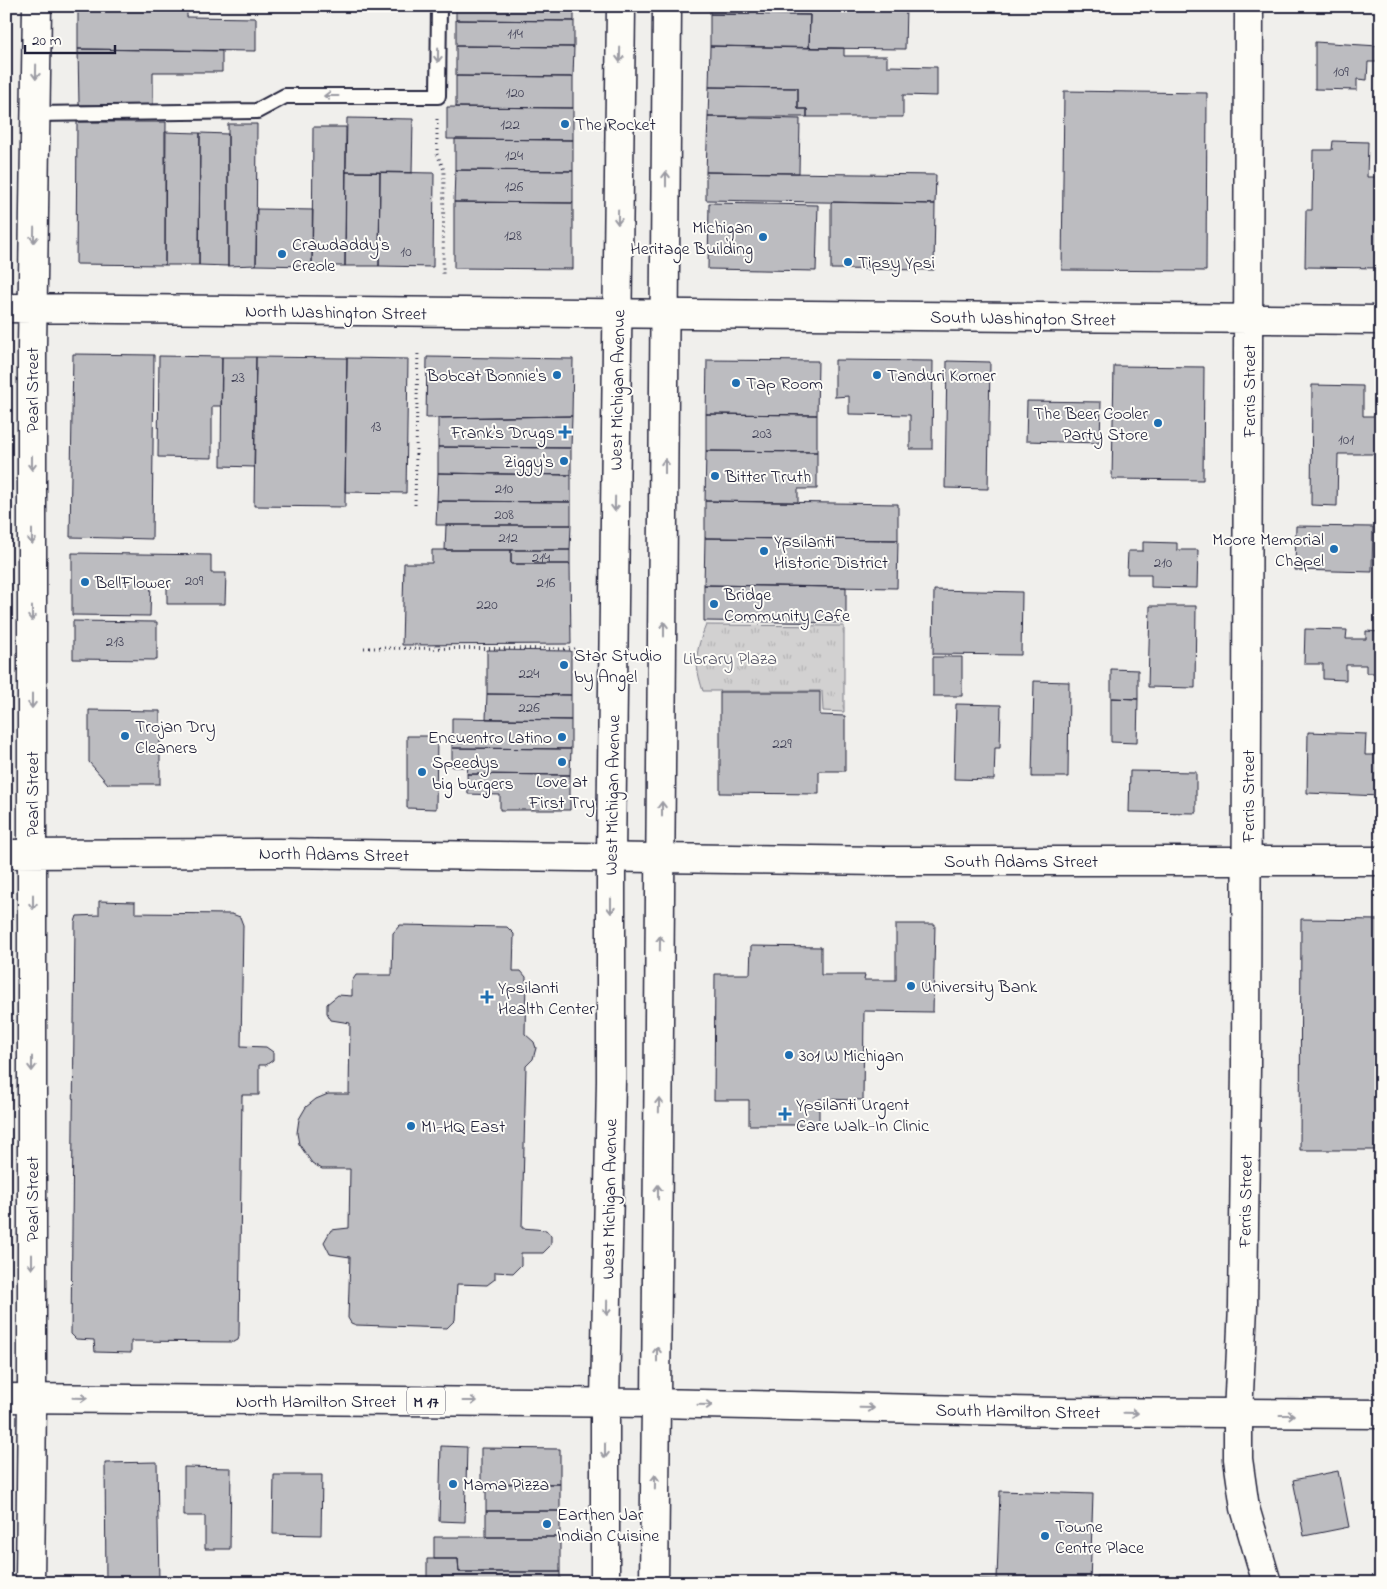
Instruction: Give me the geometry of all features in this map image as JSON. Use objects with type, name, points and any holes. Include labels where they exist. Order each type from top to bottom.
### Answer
[{"type":"street","name":"Pearl Street","points":[[30,1583],[19,1398],[19,309],[36,114],[37,6]]},
{"type":"street","name":"West Michigan Avenue","points":[[605,1583],[605,1402],[611,1082],[611,857],[621,6]]},
{"type":"street","points":[[654,1583],[662,858],[667,6]]},
{"type":"street","name":"Ferris Street","points":[[1249,6],[1247,278],[1249,320],[1248,859],[1243,1306],[1238,1459],[1245,1508],[1267,1583]]},
{"type":"street","name":"North Washington Street","points":[[19,309],[666,315]]},
{"type":"street","name":"South Washington Street","points":[[666,315],[1381,320]]},
{"type":"street","name":"North Adams Street","points":[[19,853],[662,858]]},
{"type":"street","name":"South Adams Street","points":[[662,858],[884,861],[1381,860]]},
{"type":"street","name":"North Hamilton Street","points":[[19,1398],[656,1403]]},
{"type":"street","name":"South Hamilton Street","points":[[656,1403],[1238,1415],[1381,1414]]},
{"type":"lane","points":[[36,114],[256,111],[285,96],[438,96],[439,6]]},
{"type":"path","points":[[438,96],[437,154],[444,170],[443,277]]},
{"type":"path","points":[[415,505],[418,350]]},
{"type":"path","points":[[364,648],[579,649]]},
{"type":"green space","name":"Library Plaza","points":[[706,625],[844,626],[844,712],[823,711],[822,691],[703,691],[698,673],[697,658]]},
{"type":"building","points":[[78,6],[187,6],[187,17],[256,18],[256,51],[78,49]]},
{"type":"building","points":[[456,6],[574,6],[574,21],[456,20]]},
{"type":"building","points":[[710,6],[906,6],[905,49],[809,48],[810,15],[710,14]]},
{"type":"building","points":[[710,14],[810,15],[809,48],[710,46]]},
{"type":"building","points":[[456,20],[574,21],[574,47],[456,46]]},
{"type":"building","points":[[1315,42],[1378,46],[1378,62],[1368,62],[1367,80],[1357,79],[1357,90],[1315,89]]},
{"type":"building","points":[[456,46],[574,47],[573,77],[456,76]]},
{"type":"building","points":[[710,46],[844,48],[844,56],[887,56],[887,66],[937,67],[937,96],[903,95],[903,117],[807,117],[807,109],[798,109],[798,88],[709,87]]},
{"type":"building","points":[[78,49],[222,51],[222,72],[153,72],[153,105],[79,105]]},
{"type":"building","points":[[456,76],[573,77],[573,108],[456,107]]},
{"type":"building","points":[[709,87],[798,88],[798,109],[807,109],[807,117],[708,117]]},
{"type":"building","points":[[1064,91],[1207,93],[1206,271],[1062,270]]},
{"type":"building","points":[[447,107],[573,108],[573,140],[447,139]]},
{"type":"building","points":[[708,117],[800,119],[799,173],[706,172]]},
{"type":"building","points":[[347,118],[413,119],[412,173],[346,172]]},
{"type":"building","points":[[77,122],[166,122],[165,265],[76,264]]},
{"type":"building","points":[[228,124],[257,124],[256,265],[228,266]]},
{"type":"building","points":[[313,127],[346,127],[345,266],[312,266]]},
{"type":"building","points":[[165,132],[200,133],[199,265],[165,265]]},
{"type":"building","points":[[200,133],[228,134],[228,266],[199,265]]},
{"type":"building","points":[[455,139],[573,140],[573,171],[455,170]]},
{"type":"building","points":[[1333,141],[1368,142],[1367,177],[1381,177],[1381,268],[1305,267],[1306,210],[1312,210],[1313,150],[1332,150]]},
{"type":"building","points":[[455,170],[573,171],[573,203],[454,202]]},
{"type":"building","points":[[346,172],[380,172],[379,266],[345,266]]},
{"type":"building","points":[[380,172],[434,173],[433,267],[379,266]]},
{"type":"building","points":[[706,172],[936,175],[935,204],[706,200]]},
{"type":"building","points":[[454,202],[573,203],[573,269],[454,268]]},
{"type":"building","points":[[831,202],[935,204],[934,270],[831,269]]},
{"type":"building","name":"Michigan Heritage Building","points":[[709,203],[818,205],[816,271],[708,269]]},
{"type":"building","points":[[257,209],[313,210],[312,266],[256,265]]},
{"type":"building","points":[[73,354],[154,355],[152,539],[70,537]]},
{"type":"building","points":[[159,356],[222,357],[221,406],[212,406],[212,458],[158,457]]},
{"type":"building","points":[[222,357],[256,357],[254,467],[221,466]]},
{"type":"building","points":[[256,357],[347,358],[345,507],[254,506]]},
{"type":"building","points":[[427,357],[573,359],[572,416],[426,418]]},
{"type":"building","points":[[347,358],[408,359],[406,493],[345,492]]},
{"type":"building","points":[[707,360],[818,361],[817,415],[706,414]]},
{"type":"building","points":[[835,360],[933,361],[932,449],[910,449],[910,415],[849,414],[849,396],[835,397]]},
{"type":"building","points":[[947,361],[990,362],[988,489],[945,488]]},
{"type":"building","name":"The Beer Cooler Party Store","points":[[1114,366],[1204,367],[1203,480],[1112,479]]},
{"type":"building","points":[[1312,385],[1363,386],[1363,416],[1376,416],[1376,425],[1381,425],[1381,454],[1338,454],[1337,506],[1311,505]]},
{"type":"building","points":[[1027,401],[1101,402],[1100,443],[1026,441]]},
{"type":"building","points":[[706,414],[817,415],[817,452],[706,451]]},
{"type":"building","points":[[572,416],[571,448],[438,447],[438,418]]},
{"type":"building","points":[[438,447],[571,448],[571,475],[438,473]]},
{"type":"building","points":[[706,451],[817,452],[817,489],[798,489],[798,502],[705,501]]},
{"type":"building","points":[[438,473],[571,475],[571,502],[437,501]]},
{"type":"building","points":[[437,501],[571,502],[571,525],[436,525]]},
{"type":"building","points":[[705,501],[898,504],[898,540],[705,538]]},
{"type":"building","points":[[446,525],[571,525],[570,550],[445,550]]},
{"type":"building","name":"Moore Memorial Chapel","points":[[1296,526],[1373,527],[1372,572],[1295,570]]},
{"type":"building","points":[[705,538],[898,540],[897,588],[704,585]]},
{"type":"building","points":[[1143,542],[1177,543],[1177,550],[1198,550],[1197,588],[1151,587],[1151,574],[1127,574],[1128,551],[1143,551]]},
{"type":"building","points":[[432,550],[511,550],[511,564],[570,564],[571,644],[402,645],[404,563],[432,563]]},
{"type":"building","points":[[511,550],[570,550],[570,564],[511,564]]},
{"type":"building","points":[[72,553],[211,555],[211,573],[226,573],[225,604],[167,604],[167,582],[151,582],[150,616],[72,615]]},
{"type":"building","points":[[704,585],[846,587],[846,623],[704,621]]},
{"type":"building","points":[[934,590],[1022,592],[1021,655],[933,654]]},
{"type":"building","points":[[1150,606],[1196,606],[1195,688],[1148,687]]},
{"type":"building","points":[[73,621],[157,622],[157,660],[73,659]]},
{"type":"building","points":[[1305,629],[1347,630],[1346,639],[1366,639],[1366,631],[1381,632],[1381,673],[1366,673],[1366,665],[1346,665],[1346,680],[1323,679],[1323,664],[1304,664]]},
{"type":"building","points":[[487,650],[571,651],[571,695],[487,694]]},
{"type":"building","points":[[933,657],[962,657],[962,696],[933,696]]},
{"type":"building","points":[[1111,669],[1138,670],[1138,699],[1111,698]]},
{"type":"building","points":[[1034,681],[1069,682],[1068,777],[1032,777]]},
{"type":"building","points":[[720,692],[820,692],[820,715],[845,716],[845,771],[819,771],[819,794],[720,793]]},
{"type":"building","points":[[487,694],[571,695],[571,720],[486,719]]},
{"type":"building","points":[[1111,698],[1138,699],[1137,743],[1111,742]]},
{"type":"building","points":[[956,704],[1001,705],[1000,748],[995,748],[994,780],[954,779]]},
{"type":"building","name":"Trojan Dry Cleaners","points":[[89,710],[160,711],[160,784],[108,784],[89,762]]},
{"type":"building","points":[[452,718],[571,720],[571,749],[452,748]]},
{"type":"building","points":[[1308,732],[1366,734],[1365,755],[1381,755],[1381,796],[1307,793]]},
{"type":"building","name":"Speedys big burgers","points":[[407,736],[437,736],[436,809],[407,808]]},
{"type":"building","points":[[452,748],[571,749],[570,775],[467,774],[468,767],[452,767]]},
{"type":"building","points":[[1130,771],[1196,772],[1196,813],[1129,812]]},
{"type":"building","points":[[467,774],[570,775],[570,810],[500,810],[500,795],[468,794]]},
{"type":"building","points":[[99,901],[135,902],[135,913],[232,914],[240,917],[243,925],[241,1046],[266,1047],[273,1052],[273,1060],[266,1065],[259,1065],[259,1095],[242,1095],[239,1336],[238,1340],[234,1342],[131,1341],[131,1353],[95,1352],[94,1340],[76,1339],[71,1334],[75,922],[77,916],[99,915]]},
{"type":"building","points":[[1301,919],[1381,920],[1381,1150],[1300,1150]]},
{"type":"building","name":"301 W Michigan","points":[[896,924],[935,924],[933,1012],[864,1011],[863,1100],[819,1099],[819,1125],[749,1125],[749,1100],[714,1100],[715,974],[750,974],[751,946],[821,947],[821,975],[865,975],[864,980],[896,980]]},
{"type":"building","name":"MI-HQ East","points":[[400,925],[507,927],[514,934],[513,971],[521,971],[526,977],[525,1034],[534,1042],[536,1048],[533,1059],[526,1066],[522,1228],[546,1230],[551,1236],[551,1245],[543,1253],[521,1253],[521,1265],[513,1273],[495,1272],[495,1279],[487,1285],[457,1284],[455,1320],[447,1328],[356,1325],[351,1323],[348,1318],[350,1257],[330,1254],[324,1242],[331,1230],[349,1228],[350,1169],[322,1169],[312,1163],[299,1144],[297,1133],[299,1119],[306,1107],[316,1099],[328,1094],[349,1094],[350,1023],[331,1020],[327,1013],[327,1004],[338,995],[352,996],[352,981],[356,975],[392,975],[393,933]]},
{"type":"building","name":"Mama Pizza","points":[[441,1446],[467,1447],[465,1522],[439,1521]]},
{"type":"building","points":[[481,1448],[560,1449],[560,1484],[481,1484]]},
{"type":"building","points":[[157,1462],[159,1583],[106,1583],[105,1463]]},
{"type":"building","points":[[184,1467],[231,1468],[230,1549],[205,1549],[205,1516],[184,1516]]},
{"type":"building","points":[[1338,1471],[1349,1527],[1304,1536],[1293,1480]]},
{"type":"building","points":[[274,1475],[322,1475],[321,1535],[273,1534]]},
{"type":"building","points":[[486,1483],[560,1484],[560,1511],[486,1511]]},
{"type":"building","name":"Towne Centre Place","points":[[1000,1491],[1093,1494],[1090,1583],[965,1583],[965,1578],[997,1579]]},
{"type":"building","points":[[486,1511],[560,1511],[560,1537],[486,1537]]},
{"type":"building","points":[[434,1537],[560,1537],[560,1572],[459,1572],[458,1559],[434,1559]]},
{"type":"building","points":[[427,1559],[458,1559],[459,1572],[560,1572],[560,1583],[427,1583]]},
{"type":"building","points":[[1097,1576],[1158,1576],[1158,1583],[1097,1583]]},
{"type":"place","name":"The Rocket","points":[[565,124]]},
{"type":"place","name":"Michigan Heritage Building","points":[[763,237]]},
{"type":"place","name":"Crawdaddy's Creole","points":[[282,254]]},
{"type":"place","name":"Tipsy Ypsi","points":[[848,262]]},
{"type":"place","name":"Bobcat Bonnie's","points":[[557,375]]},
{"type":"place","name":"Tanduri Korner","points":[[877,375]]},
{"type":"place","name":"Tap Room","points":[[736,383]]},
{"type":"place","name":"The Beer Cooler Party Store","points":[[1158,423]]},
{"type":"place","name":"Frank's Drugs","points":[[565,432]]},
{"type":"place","name":"Ziggy's","points":[[564,461]]},
{"type":"place","name":"Bitter Truth","points":[[715,476]]},
{"type":"place","name":"Moore Memorial Chapel","points":[[1334,549]]},
{"type":"place","name":"Ypsilanti Historic District","points":[[764,551]]},
{"type":"place","name":"BellFlower","points":[[85,582]]},
{"type":"place","name":"Bridge Community Cafe","points":[[714,604]]},
{"type":"place","name":"Star Studio by Angel","points":[[564,665]]},
{"type":"place","name":"Trojan Dry Cleaners","points":[[125,736]]},
{"type":"place","name":"Encuentro Latino","points":[[562,737]]},
{"type":"place","name":"Love at First Try","points":[[562,762]]},
{"type":"place","name":"Speedys big burgers","points":[[422,772]]},
{"type":"place","name":"University Bank","points":[[911,986]]},
{"type":"place","name":"Ypsilanti Health Center","points":[[487,997]]},
{"type":"place","name":"301 W Michigan","points":[[789,1055]]},
{"type":"place","name":"Ypsilanti Urgent Care Walk-In Clinic","points":[[785,1114]]},
{"type":"place","name":"MI-HQ East","points":[[411,1126]]},
{"type":"place","name":"Mama Pizza","points":[[453,1484]]},
{"type":"place","name":"Earthen Jar Indian Cuisine","points":[[547,1524]]},
{"type":"place","name":"Towne Centre Place","points":[[1045,1536]]}]
